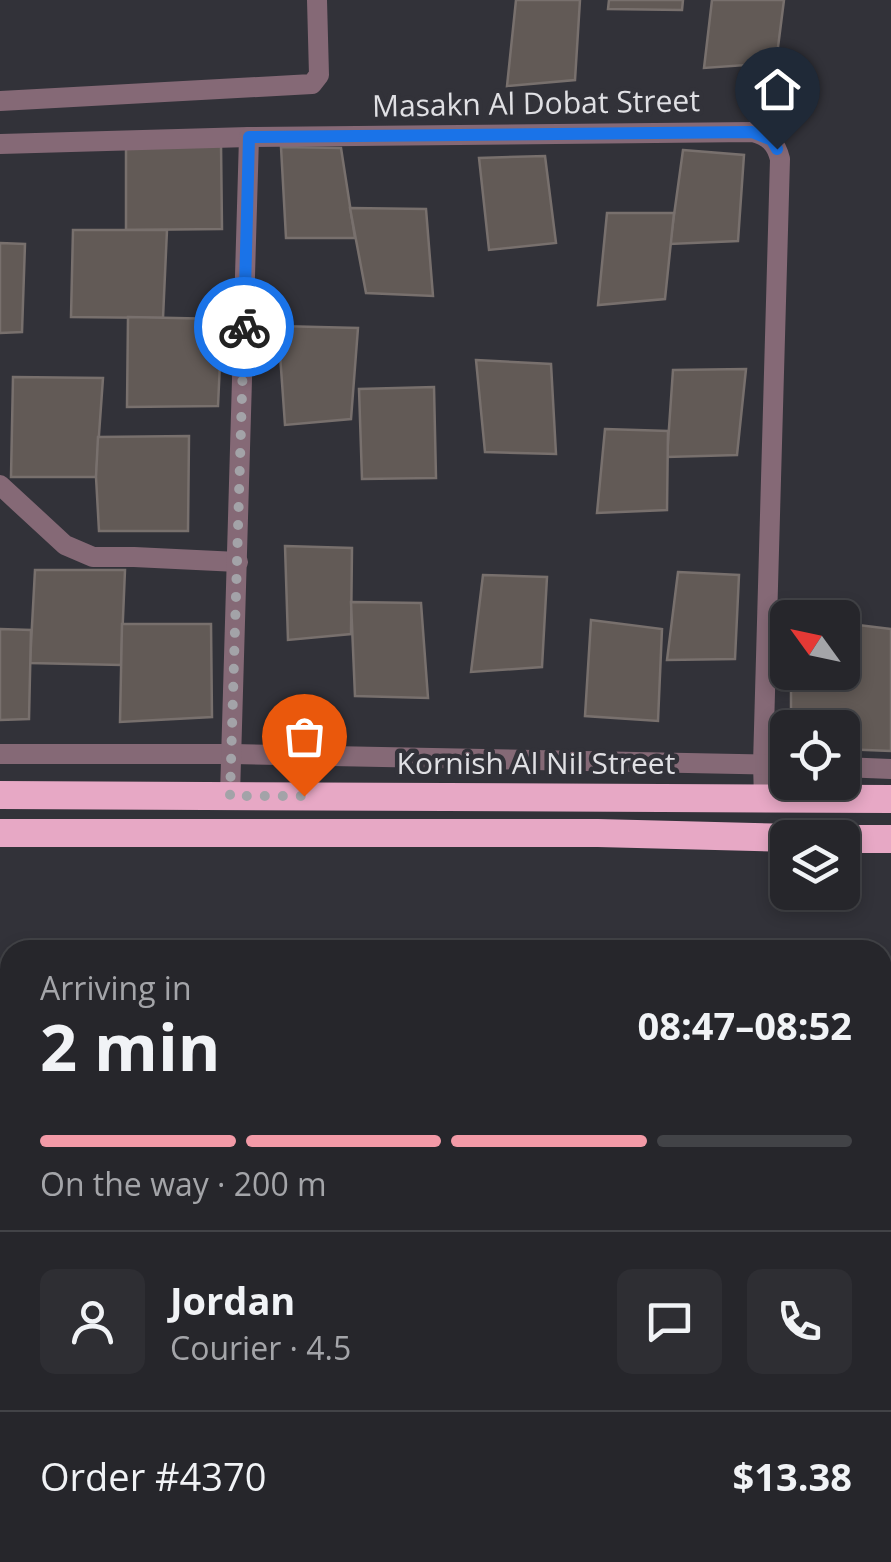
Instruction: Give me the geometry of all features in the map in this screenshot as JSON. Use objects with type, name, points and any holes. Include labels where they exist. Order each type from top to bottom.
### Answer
[{"type":"highway","name":"Kornish Al Nil Street","points":[[0,796],[891,798]]},
{"type":"highway","points":[[598,797],[598,833]]},
{"type":"highway","points":[[0,832],[598,833],[770,837]]},
{"type":"highway","points":[[860,838],[891,839]]},
{"type":"street","points":[[0,102],[312,84],[319,75],[317,0]]},
{"type":"street","name":"Masakn Al Dobat Street","points":[[0,144],[249,137],[752,132],[772,140],[780,159],[764,798]]},
{"type":"street","points":[[230,796],[249,137]]},
{"type":"street","points":[[0,485],[65,545],[93,558],[238,562]]},
{"type":"street","points":[[0,754],[232,754],[770,764]]},
{"type":"street","points":[[860,768],[891,770]]},
{"type":"building","points":[[516,0],[580,0],[575,80],[507,86]]},
{"type":"building","points":[[609,0],[683,0],[682,10],[608,9]]},
{"type":"building","points":[[712,0],[784,0],[776,63],[704,68]]},
{"type":"building","points":[[221,144],[222,229],[126,230],[126,146]]},
{"type":"building","points":[[281,147],[341,148],[355,238],[286,238]]},
{"type":"building","points":[[683,150],[744,155],[738,241],[670,244]]},
{"type":"building","points":[[545,156],[556,243],[489,250],[479,158]]},
{"type":"building","points":[[350,208],[426,209],[433,296],[366,293]]},
{"type":"building","points":[[607,213],[674,213],[665,299],[598,305]]},
{"type":"building","points":[[73,230],[167,230],[163,318],[71,317]]},
{"type":"building","points":[[0,243],[25,244],[22,332],[0,333]]},
{"type":"building","points":[[128,317],[222,319],[218,406],[127,407]]},
{"type":"building","points":[[278,326],[358,328],[351,419],[285,425]]},
{"type":"building","points":[[476,360],[551,364],[556,454],[485,452]]},
{"type":"building","points":[[746,369],[737,455],[667,457],[673,370]]},
{"type":"building","points":[[13,377],[103,378],[96,477],[11,477]]},
{"type":"building","points":[[434,387],[436,478],[362,479],[359,389]]},
{"type":"building","points":[[605,429],[668,431],[667,510],[597,513]]},
{"type":"building","points":[[189,436],[188,531],[99,531],[98,437]]},
{"type":"building","points":[[285,546],[352,548],[351,634],[288,640]]},
{"type":"building","points":[[35,570],[125,570],[121,665],[30,663]]},
{"type":"building","points":[[678,572],[739,575],[735,659],[667,660]]},
{"type":"building","points":[[483,575],[547,577],[542,667],[471,672]]},
{"type":"building","points":[[351,602],[421,603],[428,698],[355,696]]},
{"type":"building","points":[[591,620],[662,629],[658,721],[585,716]]},
{"type":"building","points":[[122,624],[211,624],[212,717],[120,722]]},
{"type":"building","points":[[860,625],[891,629],[891,751],[860,750],[860,710],[791,710],[791,690],[860,690]]},
{"type":"building","points":[[0,629],[31,630],[29,719],[0,720]]},
{"type":"way so far","points":[[244,327],[230,796],[304,796]]},
{"type":"route","points":[[244,327],[249,137],[752,132],[772,140],[777,149]]}]
